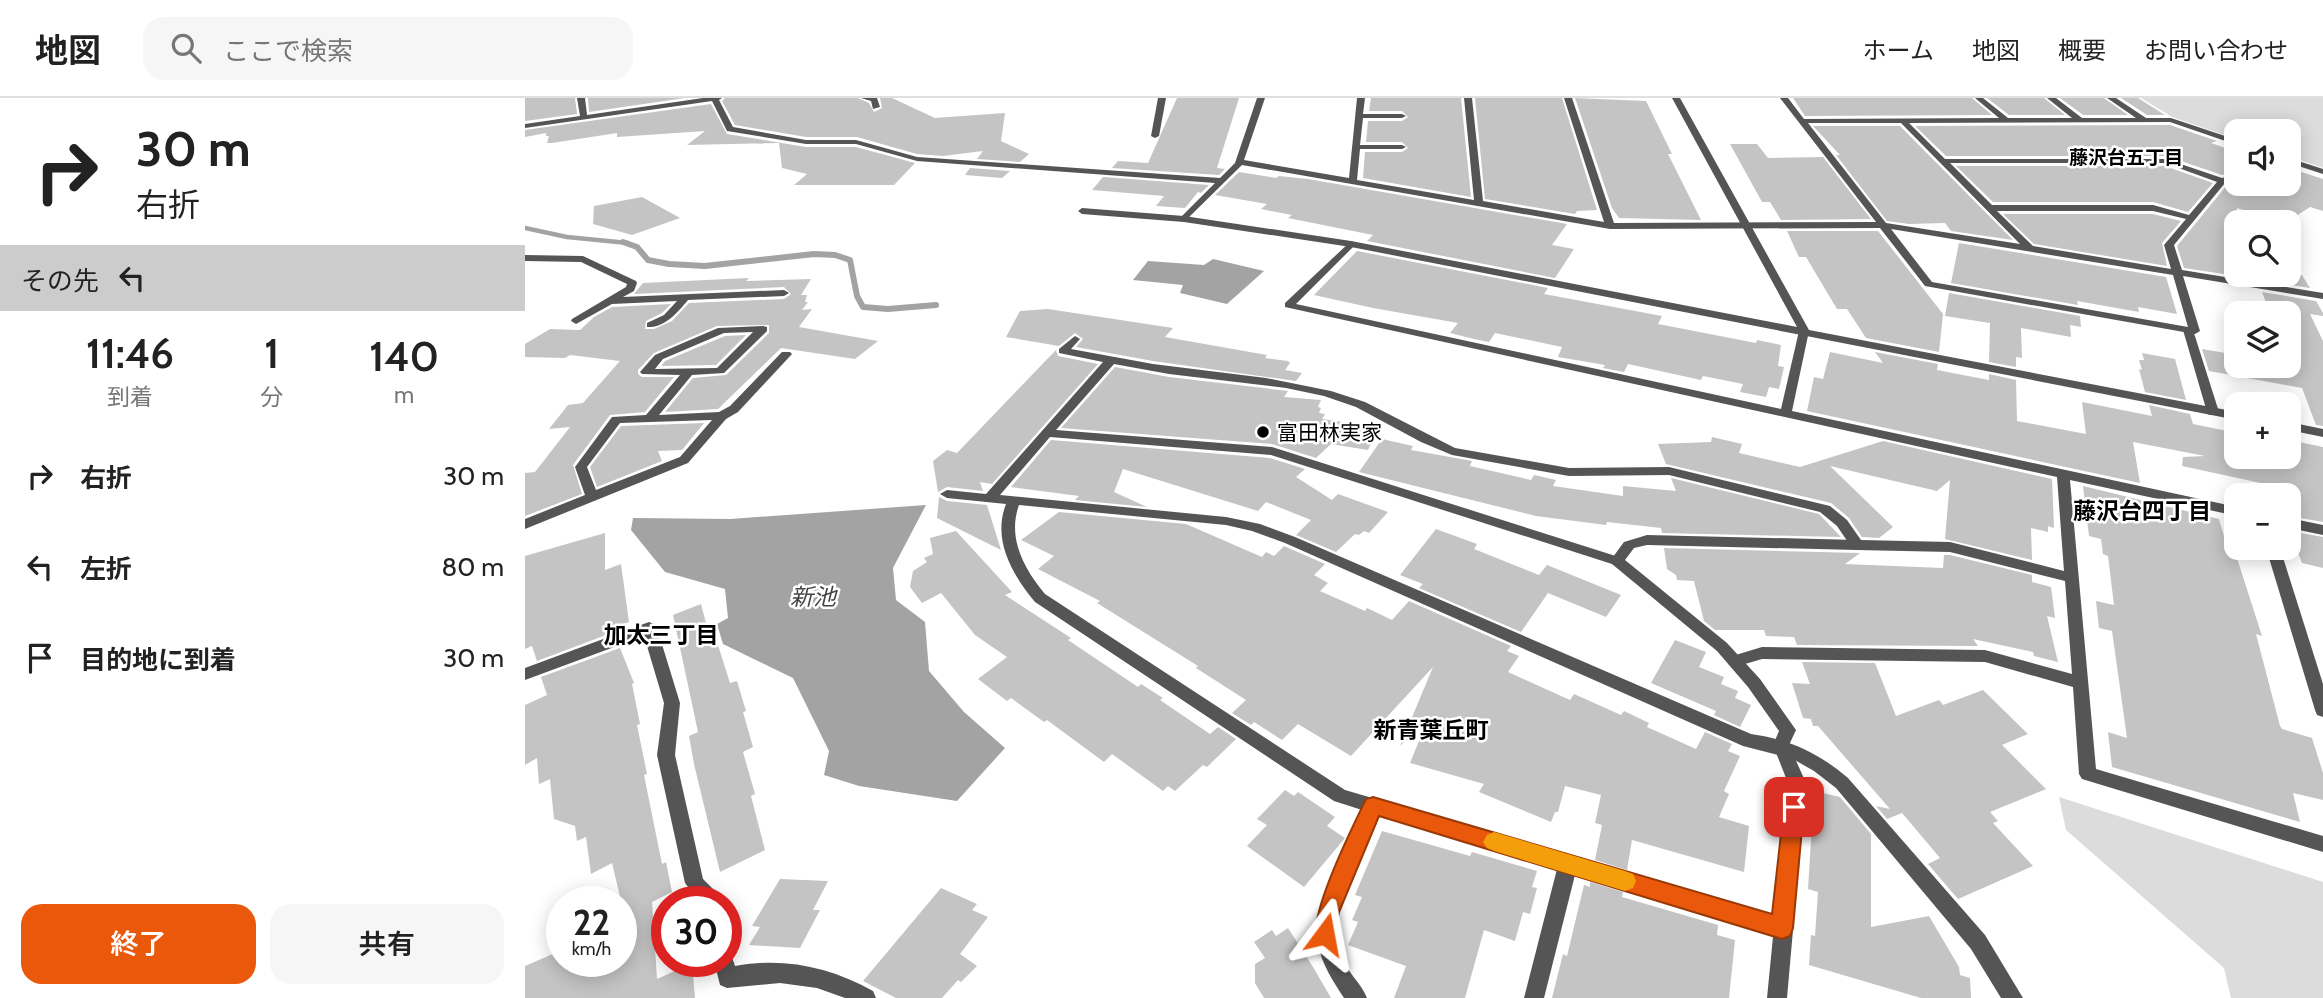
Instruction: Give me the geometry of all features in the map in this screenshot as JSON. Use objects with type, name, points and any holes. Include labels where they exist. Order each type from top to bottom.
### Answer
[{"type":"street","points":[[581,98],[585,118]]},
{"type":"street","points":[[525,126],[716,98],[730,129],[747,134],[806,142],[856,142],[907,158],[927,160],[1222,181]]},
{"type":"street","points":[[865,98],[874,99],[876,107]]},
{"type":"street","points":[[1155,136],[1162,98]]},
{"type":"street","points":[[1184,219],[1240,162],[1261,98]]},
{"type":"street","points":[[1353,181],[1361,98]]},
{"type":"street","points":[[1468,98],[1479,203]]},
{"type":"street","points":[[1568,98],[1610,226]]},
{"type":"street","points":[[1676,98],[1804,331],[1786,412]]},
{"type":"street","points":[[1784,98],[1929,284],[2195,331],[2169,245],[2222,181],[2166,161],[1943,161]]},
{"type":"street","points":[[1979,98],[2007,121]]},
{"type":"street","points":[[2051,98],[2081,121]]},
{"type":"street","points":[[2111,98],[2144,120]]},
{"type":"street","points":[[1360,116],[1402,116]]},
{"type":"street","points":[[1802,121],[2171,120],[2224,138]]},
{"type":"street","points":[[1903,121],[2030,249]]},
{"type":"street","points":[[1356,147],[1402,147]]},
{"type":"street","points":[[1240,162],[1610,226],[1883,225],[2323,296]]},
{"type":"street","points":[[2301,164],[2323,172]]},
{"type":"street","points":[[1990,208],[2153,208],[2192,218]]},
{"type":"street","points":[[1082,211],[1184,219],[1351,244],[2224,414]]},
{"type":"street","points":[[1351,244],[1289,305],[2224,509]]},
{"type":"street","points":[[525,258],[583,259],[632,284],[630,289],[576,321]]},
{"type":"street","points":[[610,300],[784,293]]},
{"type":"street","points":[[651,325],[667,317],[684,299]]},
{"type":"street","points":[[649,419],[689,372],[720,371],[763,329],[722,330],[659,357],[646,372],[689,372]]},
{"type":"street","points":[[2187,330],[2213,412]]},
{"type":"street","points":[[1075,339],[1063,351],[1183,372],[1274,381],[1336,396],[1370,408],[1452,452],[1569,472],[1669,471],[1811,504],[1825,509],[1842,523],[1857,545]]},
{"type":"street","points":[[525,524],[684,460],[722,416],[734,409],[786,354]]},
{"type":"street","points":[[989,499],[1111,360]]},
{"type":"street","points":[[592,497],[582,467],[616,420],[722,416]]},
{"type":"street","points":[[2301,428],[2323,433]]},
{"type":"street","points":[[1045,433],[1272,451],[1617,561],[1722,647],[1788,730],[1781,745],[1797,783],[1777,998]]},
{"type":"street","points":[[2063,474],[2088,774],[2323,844]]},
{"type":"street","points":[[947,494],[1226,521],[1255,527],[1749,741],[1781,745],[1824,767],[1842,783],[1978,942],[2013,998]]},
{"type":"street","points":[[1014,501],[1007,514],[1013,559],[1024,581],[1040,598],[1340,796],[1782,928]]},
{"type":"street","points":[[2301,525],[2323,530]]},
{"type":"street","points":[[1617,561],[1629,545],[1647,540],[1950,547],[2071,578]]},
{"type":"street","points":[[2277,560],[2323,710]]},
{"type":"street","points":[[525,674],[649,628],[672,703],[666,755],[698,886]]},
{"type":"street","points":[[1735,662],[1762,653],[1985,656],[2080,682]]},
{"type":"street","points":[[1357,998],[1330,956],[1325,934],[1328,912],[1373,806]]},
{"type":"street","points":[[1534,998],[1568,864]]},
{"type":"street","points":[[742,974],[805,976],[844,984],[866,998]]},
{"type":"shaded area","points":[[2141,98],[2323,98],[2323,168],[2301,160],[2301,119],[2224,119],[2224,135],[2172,117]]},
{"type":"shaded area","points":[[2059,797],[2323,882],[2323,998],[2231,998],[2224,968],[2066,830]]},
{"type":"water","points":[[1213,259],[1264,271],[1227,304],[1180,293],[1183,285],[1133,280],[1148,261],[1204,265]]},
{"type":"water","name":"新池","points":[[926,505],[893,568],[896,600],[925,622],[929,671],[964,712],[1005,748],[957,801],[859,786],[824,775],[829,751],[793,678],[723,644],[717,624],[728,618],[725,589],[665,572],[631,530],[633,518],[730,519]]},
{"type":"building","points":[[525,98],[575,98],[577,114],[525,121]]},
{"type":"building","points":[[588,98],[685,98],[589,112]]},
{"type":"building","points":[[725,98],[858,98],[869,103],[874,112],[882,108],[880,98],[892,98],[935,118],[1005,113],[1001,141],[1029,154],[1020,162],[977,159],[983,151],[943,156],[917,154],[857,137],[806,137],[735,125],[722,101]]},
{"type":"building","points":[[1177,98],[1239,98],[1217,168],[1225,169],[1219,175],[1112,168],[1118,161],[1148,163]]},
{"type":"building","points":[[1371,98],[1461,98],[1471,197],[1363,178],[1365,152],[1402,152],[1408,148],[1402,142],[1366,142],[1368,121],[1402,121],[1408,117],[1402,111],[1369,111]]},
{"type":"building","points":[[1475,98],[1562,98],[1597,210],[1577,211],[1575,214],[1485,199]]},
{"type":"building","points":[[1575,98],[1646,101],[1672,154],[1668,154],[1701,220],[1619,218],[1612,208]]},
{"type":"building","points":[[1793,98],[1972,98],[1992,115],[1805,116]]},
{"type":"building","points":[[1987,98],[2044,98],[2065,115],[2009,115]]},
{"type":"building","points":[[2060,98],[2104,98],[2128,115],[2083,115]]},
{"type":"building","points":[[2121,98],[2138,98],[2165,115],[2147,115]]},
{"type":"building","points":[[711,104],[727,134],[806,147],[856,147],[915,163],[894,185],[794,185],[807,174],[782,168],[779,143],[687,145],[705,131],[617,137],[617,133],[552,143],[547,143],[549,136],[546,136],[546,133],[525,137],[525,130]]},
{"type":"building","points":[[2170,125],[2217,141],[2211,143],[2224,148],[2224,175],[2166,156],[1946,156],[1915,126]]},
{"type":"building","points":[[1813,126],[1900,126],[2013,240],[1951,231],[1945,223],[1909,224],[1887,221],[1836,155],[1840,155]]},
{"type":"building","points":[[1730,144],[1757,144],[1768,158],[1823,157],[1871,219],[1781,220],[1770,202],[1762,202]]},
{"type":"building","points":[[1956,166],[2165,166],[2213,183],[2188,212],[2153,202],[1993,202]]},
{"type":"building","points":[[970,168],[1010,171],[1002,178],[965,175]]},
{"type":"building","points":[[1239,172],[1276,178],[1308,179],[1567,224],[1552,245],[1574,249],[1555,278],[1367,241],[1373,235],[1288,218],[1292,215],[1261,209],[1267,204],[1215,195]]},
{"type":"building","points":[[2301,172],[2323,179],[2323,211],[2310,207],[2301,213],[2301,210],[2224,210],[2224,274],[2184,268],[2177,246],[2224,189],[2224,196],[2301,196]]},
{"type":"building","points":[[1103,177],[1209,185],[1201,193],[1198,192],[1185,208],[1156,206],[1164,196],[1092,190]]},
{"type":"building","points":[[642,197],[680,218],[632,235],[593,224],[594,206]]},
{"type":"building","points":[[2003,214],[2153,214],[2181,221],[2162,243],[2167,266],[2034,244]]},
{"type":"building","points":[[1787,231],[1878,231],[1943,314],[1939,352],[1866,338],[1847,309],[1837,309],[1806,257],[1799,257]]},
{"type":"building","points":[[1959,243],[2166,277],[2177,314],[2138,307],[2139,312],[2077,301],[2078,305],[1951,283]]},
{"type":"building","points":[[1357,251],[1548,288],[1544,294],[1662,316],[1658,324],[1756,343],[1757,340],[1781,345],[1778,366],[1784,367],[1779,389],[1769,387],[1766,397],[1740,392],[1743,384],[1703,376],[1701,380],[1628,364],[1624,372],[1603,368],[1605,365],[1558,357],[1562,347],[1495,333],[1489,342],[1474,339],[1450,333],[1458,323],[1314,295]]},
{"type":"building","points":[[2301,275],[2302,275],[2310,288],[2301,287]]},
{"type":"building","points":[[749,278],[746,281],[811,279],[801,295],[807,295],[805,302],[808,302],[802,310],[812,309],[799,327],[878,341],[855,359],[781,348],[718,409],[665,412],[693,378],[726,375],[769,333],[769,325],[717,326],[654,353],[638,370],[638,374],[642,377],[674,377],[645,412],[610,415],[573,465],[582,494],[525,516],[525,473],[535,472],[570,427],[549,429],[568,405],[583,403],[620,361],[570,355],[565,358],[525,357],[525,344],[550,329],[580,330],[594,317],[612,307],[671,304],[662,313],[646,321],[645,329],[654,329],[672,321],[689,303],[784,299],[791,294],[784,287],[634,294],[643,283]]},
{"type":"building","points":[[2262,292],[2316,301],[2323,313],[2323,316],[2310,314],[2323,341],[2323,426],[2316,425],[2302,388],[2247,378],[2301,378],[2301,301],[2265,301]]},
{"type":"building","points":[[1949,293],[2080,316],[2081,327],[2070,325],[2071,337],[2021,328],[2022,358],[2016,357],[2016,367],[1989,362],[1990,323],[1945,316]]},
{"type":"building","points":[[1048,309],[1173,328],[1165,337],[1267,355],[1265,358],[1288,361],[1290,363],[1285,370],[1302,373],[1296,381],[1153,361],[1076,347],[1083,339],[1075,333],[1059,346],[1006,337],[1020,311]]},
{"type":"building","points":[[746,335],[716,365],[661,366],[665,361],[725,336]]},
{"type":"building","points":[[2202,349],[2224,353],[2224,374],[2209,371]]},
{"type":"building","points":[[1056,350],[1058,356],[1098,364],[992,484],[980,482],[983,491],[947,487],[938,492],[933,461],[947,450],[957,453]]},
{"type":"building","points":[[1830,352],[1883,363],[1875,352],[1938,364],[1937,370],[1989,380],[1989,374],[2016,380],[2017,421],[2086,434],[2082,402],[2152,416],[2149,405],[2190,414],[2193,424],[2224,430],[2224,469],[2301,469],[2301,442],[2323,447],[2323,522],[2301,518],[2301,483],[2261,483],[2182,466],[2183,457],[2205,456],[2133,442],[2140,483],[1807,411],[1814,377],[1823,379]]},
{"type":"building","points":[[2142,353],[2175,359],[2186,400],[2145,392],[2139,369],[2142,370],[2139,360],[2144,360]]},
{"type":"building","points":[[1115,367],[1169,377],[1288,391],[1284,397],[1321,400],[1318,407],[1321,408],[1319,413],[1325,414],[1322,419],[1379,427],[1368,450],[1331,444],[1316,458],[1272,444],[1061,428]]},
{"type":"building","points":[[704,423],[682,450],[658,451],[662,461],[597,487],[590,467],[621,426]]},
{"type":"building","points":[[1712,437],[1742,444],[1739,453],[1800,467],[1883,441],[2052,479],[2054,528],[2048,526],[2048,532],[2031,528],[2032,560],[1945,539],[1950,480],[1937,491],[1830,466],[1893,527],[1879,538],[1862,537],[1849,518],[1831,503],[1666,464],[1658,444],[1711,442]]},
{"type":"building","points":[[1382,439],[1413,446],[1411,450],[1472,461],[1470,466],[1531,480],[1534,475],[1556,480],[1553,486],[1623,496],[1623,486],[1676,491],[1671,478],[1819,514],[1841,537],[1662,533],[1661,528],[1607,522],[1606,525],[1536,516],[1359,472]]},
{"type":"building","points":[[1051,440],[1270,458],[1305,469],[1296,477],[1332,500],[1338,494],[1388,512],[1369,533],[1364,531],[1359,535],[1355,534],[1336,552],[1296,535],[1311,520],[1266,502],[1258,511],[1123,469],[1114,492],[1147,507],[1075,500],[1079,496],[1011,487]]},
{"type":"building","points":[[2083,486],[2219,519],[2224,536],[2224,560],[2238,560],[2262,636],[2256,634],[2280,726],[2282,729],[2312,738],[2323,773],[2323,800],[2293,793],[2300,822],[2112,767],[2108,732],[2127,738],[2112,631],[2099,628],[2096,601],[2114,605],[2108,556],[2103,554],[2101,539],[2089,536]]},
{"type":"building","points":[[939,497],[947,501],[987,505],[1001,550],[937,518]]},
{"type":"building","points":[[1059,512],[1186,524],[1262,557],[1266,552],[1274,556],[1284,546],[1325,564],[1314,575],[1328,583],[1320,591],[1365,611],[1367,608],[1392,620],[1409,601],[1511,646],[1507,651],[1519,656],[1508,672],[1570,700],[1574,694],[1621,715],[1624,711],[1649,723],[1647,727],[1696,749],[1705,732],[1732,744],[1728,751],[1740,756],[1724,791],[1729,794],[1719,817],[1749,826],[1744,872],[1632,840],[1627,870],[1595,860],[1602,825],[1595,823],[1601,795],[1565,786],[1558,812],[1555,812],[1551,822],[1479,792],[1484,784],[1410,763],[1428,719],[1400,746],[1433,667],[1351,756],[1298,724],[1282,740],[1254,722],[1251,725],[1232,713],[1246,700],[1196,668],[1198,666],[1097,603],[1100,601],[1038,569],[1054,556],[1021,540]]},
{"type":"building","points":[[1436,529],[1477,544],[1474,549],[1539,575],[1547,565],[1621,595],[1606,617],[1548,593],[1521,632],[1419,588],[1423,584],[1400,575]]},
{"type":"building","points":[[956,531],[1012,592],[1005,595],[1071,638],[1068,640],[1138,687],[1141,684],[1163,698],[1160,700],[1210,734],[1218,727],[1236,739],[1207,767],[1203,765],[1175,791],[1168,786],[1163,791],[1112,754],[1104,762],[1047,720],[1044,722],[1011,698],[1007,701],[978,679],[1007,657],[975,635],[941,593],[922,603],[910,587],[913,571],[927,562],[924,558],[933,554],[930,538]]},
{"type":"building","points":[[605,533],[605,570],[621,564],[629,622],[613,628],[614,632],[537,661],[532,646],[525,649],[525,556]]},
{"type":"building","points":[[2301,533],[2323,537],[2323,568],[2302,563]]},
{"type":"building","points":[[1664,548],[1860,553],[1845,564],[1943,568],[1944,555],[1950,555],[2032,575],[2032,582],[2051,587],[2055,618],[2047,616],[2058,662],[2034,656],[2033,652],[1973,639],[1978,646],[1797,645],[1794,637],[1766,636],[1764,630],[1715,630],[1704,621],[1694,581],[1677,580],[1676,575],[1667,569]]},
{"type":"building","points":[[701,604],[710,638],[713,643],[717,642],[730,683],[737,681],[746,711],[743,712],[753,747],[743,752],[755,794],[751,796],[765,850],[720,872],[694,764],[689,736],[698,732],[673,615]]},
{"type":"building","points":[[1675,640],[1706,652],[1699,667],[1724,677],[1721,684],[1738,691],[1735,698],[1751,705],[1740,727],[1714,715],[1716,711],[1651,683]]},
{"type":"building","points":[[620,648],[634,683],[632,684],[640,724],[637,725],[647,774],[644,775],[662,864],[666,862],[671,886],[651,886],[651,977],[693,977],[695,998],[525,998],[525,966],[546,957],[546,977],[637,977],[637,886],[617,886],[612,863],[591,874],[586,837],[577,841],[575,826],[554,819],[550,779],[539,784],[537,758],[525,765],[525,705],[547,695],[541,677]]},
{"type":"building","points":[[1802,662],[1875,663],[1896,716],[1939,700],[1943,705],[1983,690],[2028,734],[2002,745],[2046,789],[1990,812],[1998,821],[1993,823],[2033,866],[1958,899],[1928,864],[1940,858],[1902,813],[1887,819],[1876,806],[1890,809],[1818,726],[1813,726],[1811,719],[1803,718],[1792,683],[1810,684]]},
{"type":"building","points":[[1285,790],[1294,796],[1298,792],[1335,817],[1327,826],[1345,838],[1304,887],[1247,846],[1267,825],[1257,819]]},
{"type":"building","points":[[1814,791],[1840,797],[1871,834],[1871,927],[1929,916],[1959,967],[1960,975],[1970,978],[1971,998],[1921,998],[1809,965],[1811,935],[1815,936],[1818,892],[1808,889]]},
{"type":"building","points":[[1382,831],[1470,856],[1472,852],[1537,871],[1532,887],[1537,888],[1530,914],[1523,912],[1515,941],[1484,930],[1465,998],[1394,998],[1406,966],[1348,945],[1358,922],[1352,920],[1362,897],[1355,895]]},
{"type":"building","points":[[780,879],[828,881],[813,910],[820,910],[800,948],[749,945],[760,927],[752,926]]},
{"type":"building","points":[[1590,882],[1623,892],[1622,897],[1718,925],[1717,935],[1735,940],[1729,998],[1552,998],[1563,954],[1567,956],[1584,885],[1590,887]]},
{"type":"building","points":[[941,888],[977,904],[972,910],[988,917],[960,954],[977,966],[961,982],[958,980],[942,998],[896,998],[863,981]]},
{"type":"building","points":[[1288,928],[1331,998],[1264,998],[1255,983],[1255,964],[1265,958],[1254,942],[1272,930],[1276,936]]},
{"type":"waterway","points":[[525,228],[567,237],[625,243]]},
{"type":"waterway","points":[[625,243],[637,247],[648,260],[669,264],[705,266],[814,254],[835,255],[850,260],[857,296],[863,307],[888,309],[936,305]]},
{"type":"slow traffic","points":[[1494,842],[1625,881]]},
{"type":"place","name":"富田林実家","points":[[1263,432]]},
{"type":"district","name":"藤沢台五丁目","points":[[2126,157]]},
{"type":"district","name":"藤沢台四丁目","points":[[2142,511]]},
{"type":"district","name":"加太三丁目","points":[[661,635]]},
{"type":"district","name":"新青葉丘町","points":[[1431,730]]},
{"type":"route","points":[[1325,934],[1328,912],[1373,806],[1782,928],[1794,807]]}]
